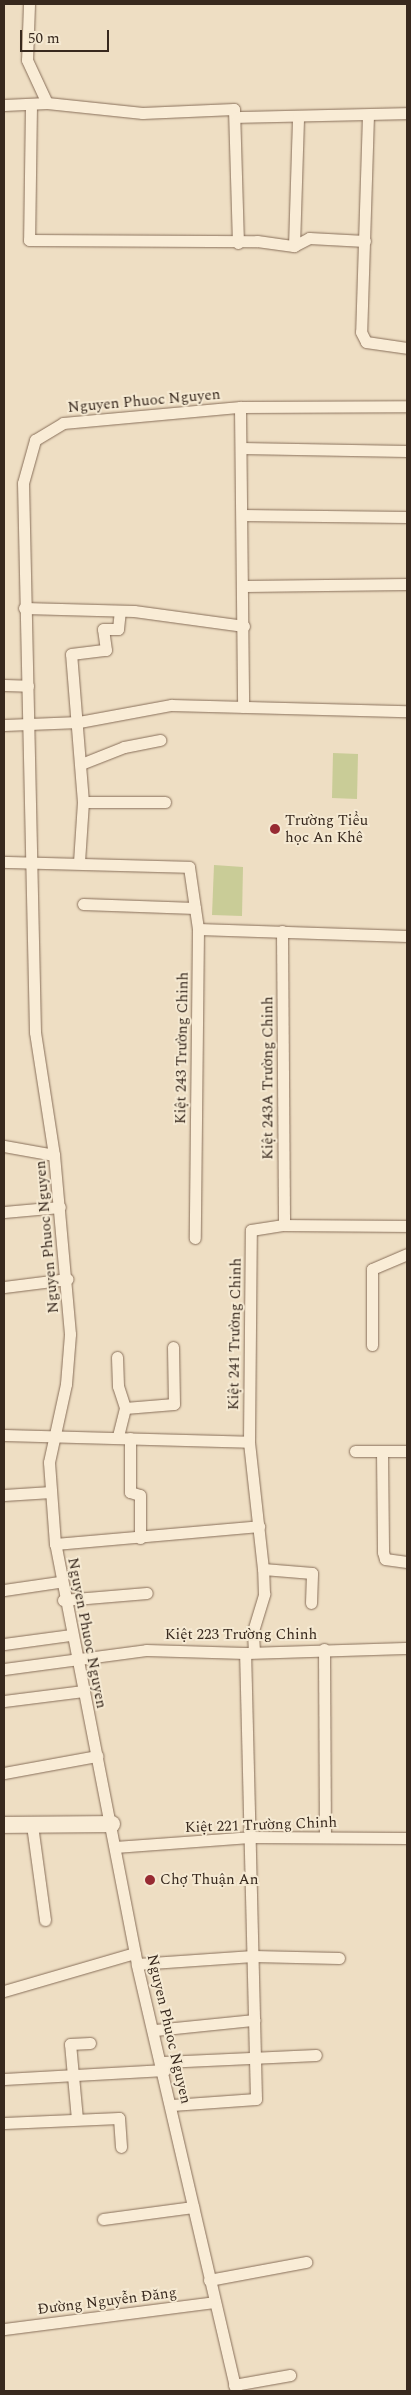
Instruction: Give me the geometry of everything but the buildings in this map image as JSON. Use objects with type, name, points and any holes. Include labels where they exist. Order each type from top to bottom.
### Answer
[{"type":"street","points":[[29,4],[27,60],[47,103]]},
{"type":"street","points":[[4,105],[47,103],[142,113],[234,109],[237,118],[238,243]]},
{"type":"street","points":[[31,104],[29,240],[238,243],[294,246],[309,238],[365,241]]},
{"type":"street","points":[[237,118],[407,113]]},
{"type":"street","points":[[368,115],[361,332],[366,342],[407,348]]},
{"type":"street","points":[[294,246],[298,116]]},
{"type":"street","name":"Nguyen Phuoc Nguyen","points":[[235,2388],[209,2280],[156,2030],[136,1958],[112,1824],[59,1582],[49,1462],[55,1436],[70,1334],[67,1279],[54,1155],[35,1032],[34,860],[24,608],[23,483],[35,440],[63,423],[240,407],[407,406]]},
{"type":"street","points":[[240,407],[244,586],[243,707]]},
{"type":"street","points":[[241,448],[407,451]]},
{"type":"street","points":[[242,515],[407,518]]},
{"type":"street","points":[[244,586],[407,584]]},
{"type":"street","points":[[24,608],[120,610],[244,626]]},
{"type":"street","points":[[4,862],[34,860],[79,862],[83,802],[79,722],[71,654],[106,650],[103,629],[118,629],[120,610]]},
{"type":"street","points":[[4,685],[28,686]]},
{"type":"street","points":[[4,725],[79,722],[171,705],[407,711]]},
{"type":"street","points":[[81,764],[124,747],[160,740]]},
{"type":"street","points":[[83,802],[165,802]]},
{"type":"street","name":"Kiệt 243 Trường Chinh","points":[[79,862],[189,867],[198,928],[195,1238]]},
{"type":"street","points":[[83,904],[195,908]]},
{"type":"street","points":[[198,928],[407,936]]},
{"type":"street","name":"Kiệt 243A Trường Chinh","points":[[282,932],[284,1225]]},
{"type":"street","points":[[4,1146],[54,1155]]},
{"type":"street","points":[[4,1212],[60,1208]]},
{"type":"street","points":[[284,1225],[407,1226]]},
{"type":"street","name":"Kiệt 241 Trường Chinh","points":[[172,2105],[256,2099],[250,1837],[249,1653],[253,1631],[264,1594],[255,1470],[249,1442],[254,1227],[284,1225]]},
{"type":"street","points":[[372,1345],[372,1269],[407,1254]]},
{"type":"street","points":[[4,1287],[67,1279]]},
{"type":"street","points":[[125,1408],[174,1404],[173,1347]]},
{"type":"street","points":[[117,1357],[125,1408],[118,1438]]},
{"type":"street","points":[[4,1435],[249,1442]]},
{"type":"street","points":[[130,1438],[130,1492],[140,1495],[140,1538]]},
{"type":"street","points":[[355,1451],[407,1451]]},
{"type":"street","points":[[382,1451],[383,1552],[385,1559],[407,1562]]},
{"type":"street","points":[[4,1496],[51,1492]]},
{"type":"street","points":[[55,1544],[259,1526]]},
{"type":"street","points":[[263,1569],[312,1574],[311,1603]]},
{"type":"street","points":[[4,1590],[59,1582]]},
{"type":"street","points":[[63,1600],[147,1593]]},
{"type":"street","points":[[4,1644],[71,1635]]},
{"type":"street","name":"Kiệt 223 Trường Chinh","points":[[4,1668],[76,1656],[146,1650],[249,1653],[407,1648]]},
{"type":"street","points":[[324,1650],[325,1837]]},
{"type":"street","points":[[4,1701],[83,1691]]},
{"type":"street","points":[[4,1773],[97,1756]]},
{"type":"street","points":[[4,1825],[112,1824]]},
{"type":"street","points":[[32,1825],[45,1920]]},
{"type":"street","name":"Kiệt 221 Trường Chinh","points":[[115,1847],[250,1837],[407,1838]]},
{"type":"street","points":[[4,1991],[16,1989],[58,1972],[136,1958],[254,1956],[339,1958]]},
{"type":"street","points":[[156,2030],[254,2020]]},
{"type":"street","points":[[77,2119],[70,2044],[90,2043]]},
{"type":"street","points":[[4,2079],[73,2075],[255,2057],[316,2055]]},
{"type":"street","points":[[4,2123],[119,2118],[121,2147]]},
{"type":"street","points":[[103,2219],[193,2206]]},
{"type":"street","points":[[209,2280],[306,2262]]},
{"type":"street","name":"Đường Nguyễn Đăng","points":[[4,2329],[214,2302]]},
{"type":"street","points":[[235,2388],[290,2375]]},
{"type":"green space","points":[[333,753],[358,754],[357,799],[332,798]]},
{"type":"green space","points":[[214,865],[243,867],[242,916],[212,915]]},
{"type":"place","name":"Trường Tiểu học An Khê","points":[[275,829]]},
{"type":"place","name":"Chợ Thuận An","points":[[150,1880]]}]
